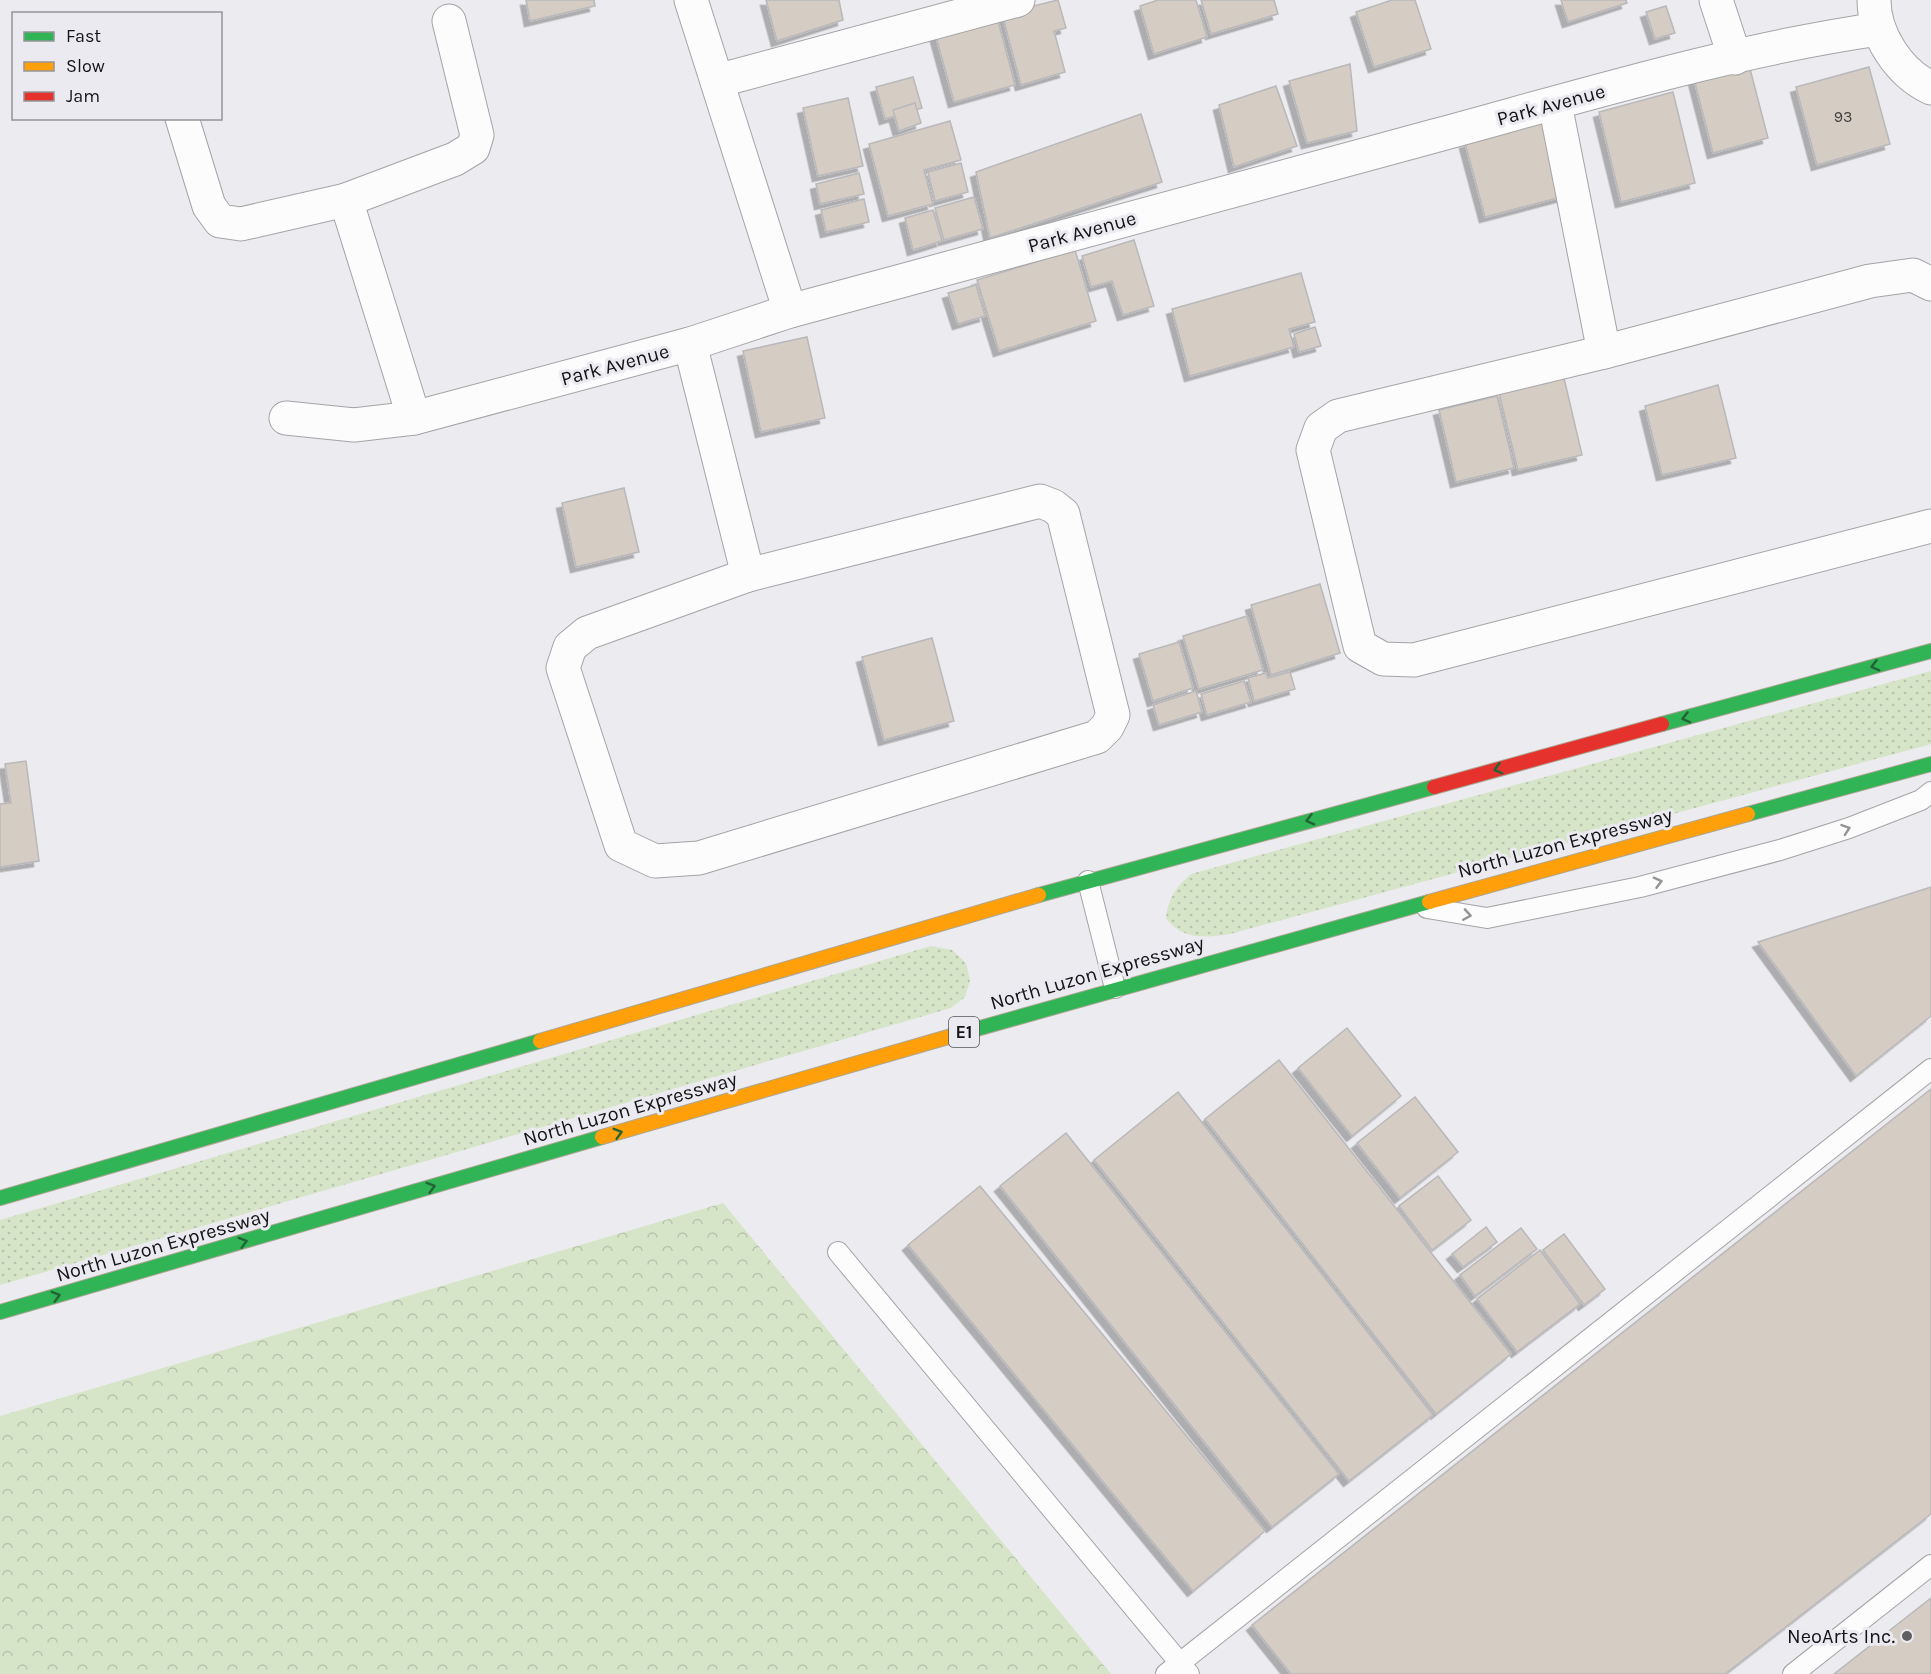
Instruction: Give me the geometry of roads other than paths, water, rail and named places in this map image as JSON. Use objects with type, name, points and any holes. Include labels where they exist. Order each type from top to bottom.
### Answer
[{"type":"highway","points":[[0,1198],[1088,881],[1931,651]]},
{"type":"highway","name":"North Luzon Expressway","points":[[0,1312],[1115,988],[1410,905],[1931,764]]},
{"type":"street","points":[[691,0],[790,311]]},
{"type":"street","points":[[717,81],[1018,0]]},
{"type":"street","points":[[1716,0],[1735,58]]},
{"type":"street","points":[[1876,15],[1891,52],[1906,70],[1931,88]]},
{"type":"street","name":"Park Avenue","points":[[286,418],[354,425],[414,418],[690,344],[790,311],[1555,104],[1735,58],[1839,35],[1876,15]]},
{"type":"street","points":[[183,120],[209,206],[220,221],[241,224],[346,200],[455,159],[473,148],[477,135],[449,21]]},
{"type":"street","points":[[1555,104],[1604,352]]},
{"type":"street","points":[[346,200],[414,418]]},
{"type":"street","points":[[1931,284],[1913,275],[1870,281],[1604,352],[1338,416],[1321,428],[1313,450],[1360,646],[1383,659],[1414,660],[1931,526]]},
{"type":"street","points":[[690,344],[748,575]]},
{"type":"street","points":[[1040,501],[1053,506],[1063,514],[1113,715],[1107,727],[1097,737],[699,858],[655,861],[621,845],[563,668],[570,647],[587,633],[748,575],[1040,501]]},
{"type":"lane","points":[[1410,905],[1487,918],[1640,887],[1780,850],[1850,828],[1921,800],[1931,792]]},
{"type":"lane","points":[[1088,881],[1115,988]]},
{"type":"lane","points":[[838,1252],[1178,1670],[1931,1069]]},
{"type":"lane","points":[[1792,1674],[1931,1565]]},
{"type":"place","name":"NeoArts Inc.","points":[[1907,1636]]}]
